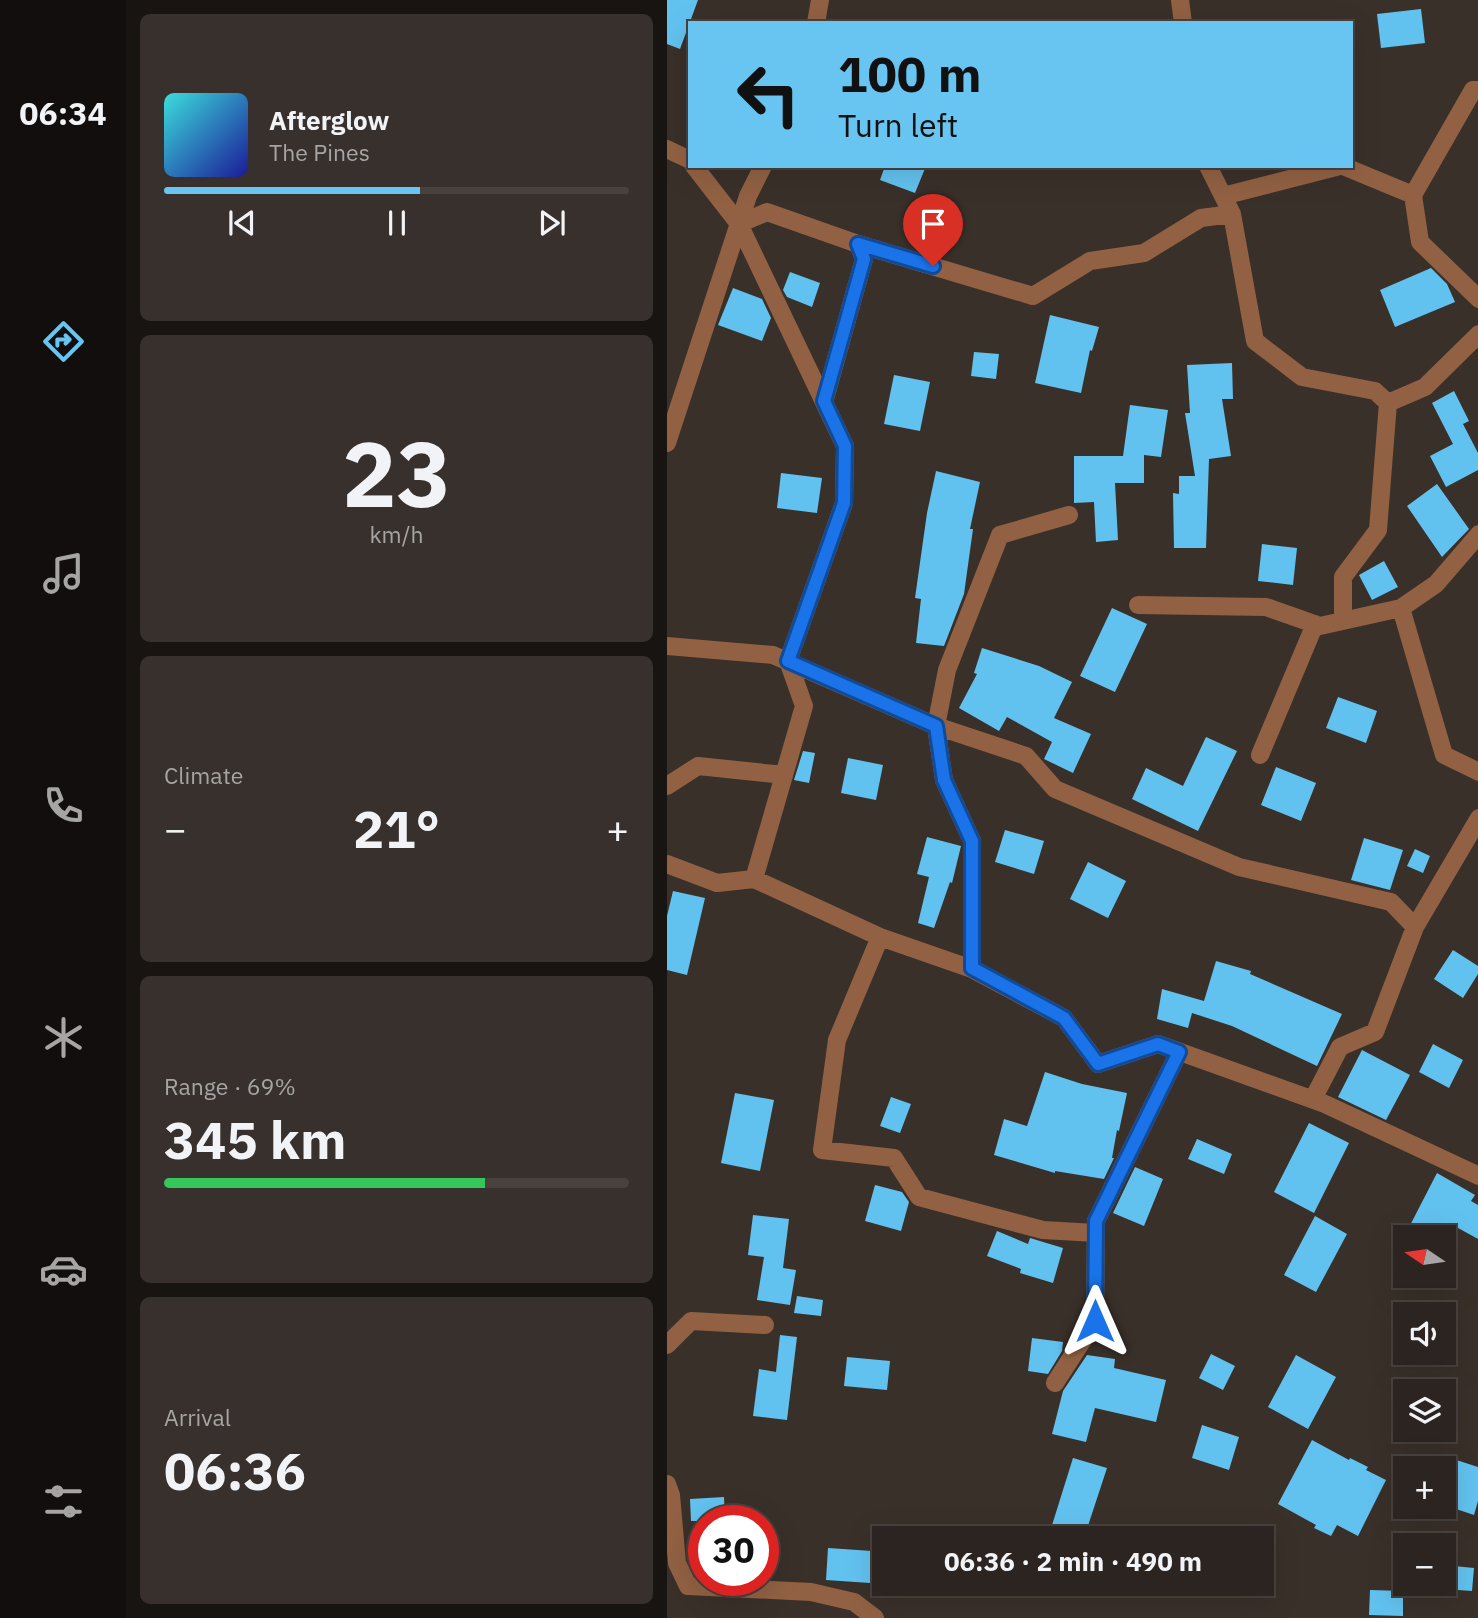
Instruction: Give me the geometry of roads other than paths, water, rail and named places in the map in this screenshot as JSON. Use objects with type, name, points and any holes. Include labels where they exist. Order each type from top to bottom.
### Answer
[{"type":"street","points":[[1180,0],[1183,21]]},
{"type":"street","points":[[814,1],[816,21]]},
{"type":"street","points":[[1478,90],[1473,90],[1413,195],[1420,242],[1478,299]]},
{"type":"street","points":[[667,149],[688,159]]},
{"type":"street","points":[[696,168],[739,223],[845,446],[844,503],[788,661],[804,706],[754,879]]},
{"type":"street","points":[[667,443],[748,195],[762,168]]},
{"type":"street","points":[[1209,168],[1232,214],[1255,341],[1302,377],[1375,391],[1388,403]]},
{"type":"street","points":[[1223,196],[1334,168]]},
{"type":"street","points":[[1347,168],[1413,195]]},
{"type":"street","points":[[739,223],[767,212],[858,244],[1033,296],[1090,261],[1144,253],[1201,218],[1232,214]]},
{"type":"street","points":[[824,401],[864,259],[858,244]]},
{"type":"street","points":[[1388,403],[1425,387],[1478,334]]},
{"type":"street","points":[[1343,621],[1343,577],[1377,530],[1388,403]]},
{"type":"street","points":[[972,968],[972,841],[944,780],[936,726],[947,670],[1000,535],[1069,515]]},
{"type":"street","points":[[1138,605],[1266,607],[1320,626],[1401,608],[1436,583],[1478,534]]},
{"type":"street","points":[[1401,608],[1445,755],[1478,772]]},
{"type":"street","points":[[1260,755],[1315,624]]},
{"type":"street","points":[[667,646],[773,655],[936,726],[1026,756],[1055,789],[1239,867],[1391,902],[1415,927]]},
{"type":"street","points":[[667,786],[698,766],[784,775]]},
{"type":"street","points":[[1313,1100],[1340,1047],[1375,1032],[1415,927],[1478,818]]},
{"type":"street","points":[[667,864],[717,883],[754,879],[880,937],[972,968],[1064,1018],[1098,1064],[1158,1044],[1313,1100],[1478,1176]]},
{"type":"street","points":[[880,937],[837,1040],[822,1150],[894,1158],[920,1198],[1043,1230],[1096,1233]]},
{"type":"street","points":[[1055,1383],[1095,1321],[1096,1221],[1179,1052]]},
{"type":"street","points":[[667,1345],[691,1321],[765,1325]]},
{"type":"street","points":[[667,1484],[671,1495],[676,1563],[688,1586],[812,1592],[854,1602],[875,1618]]}]
